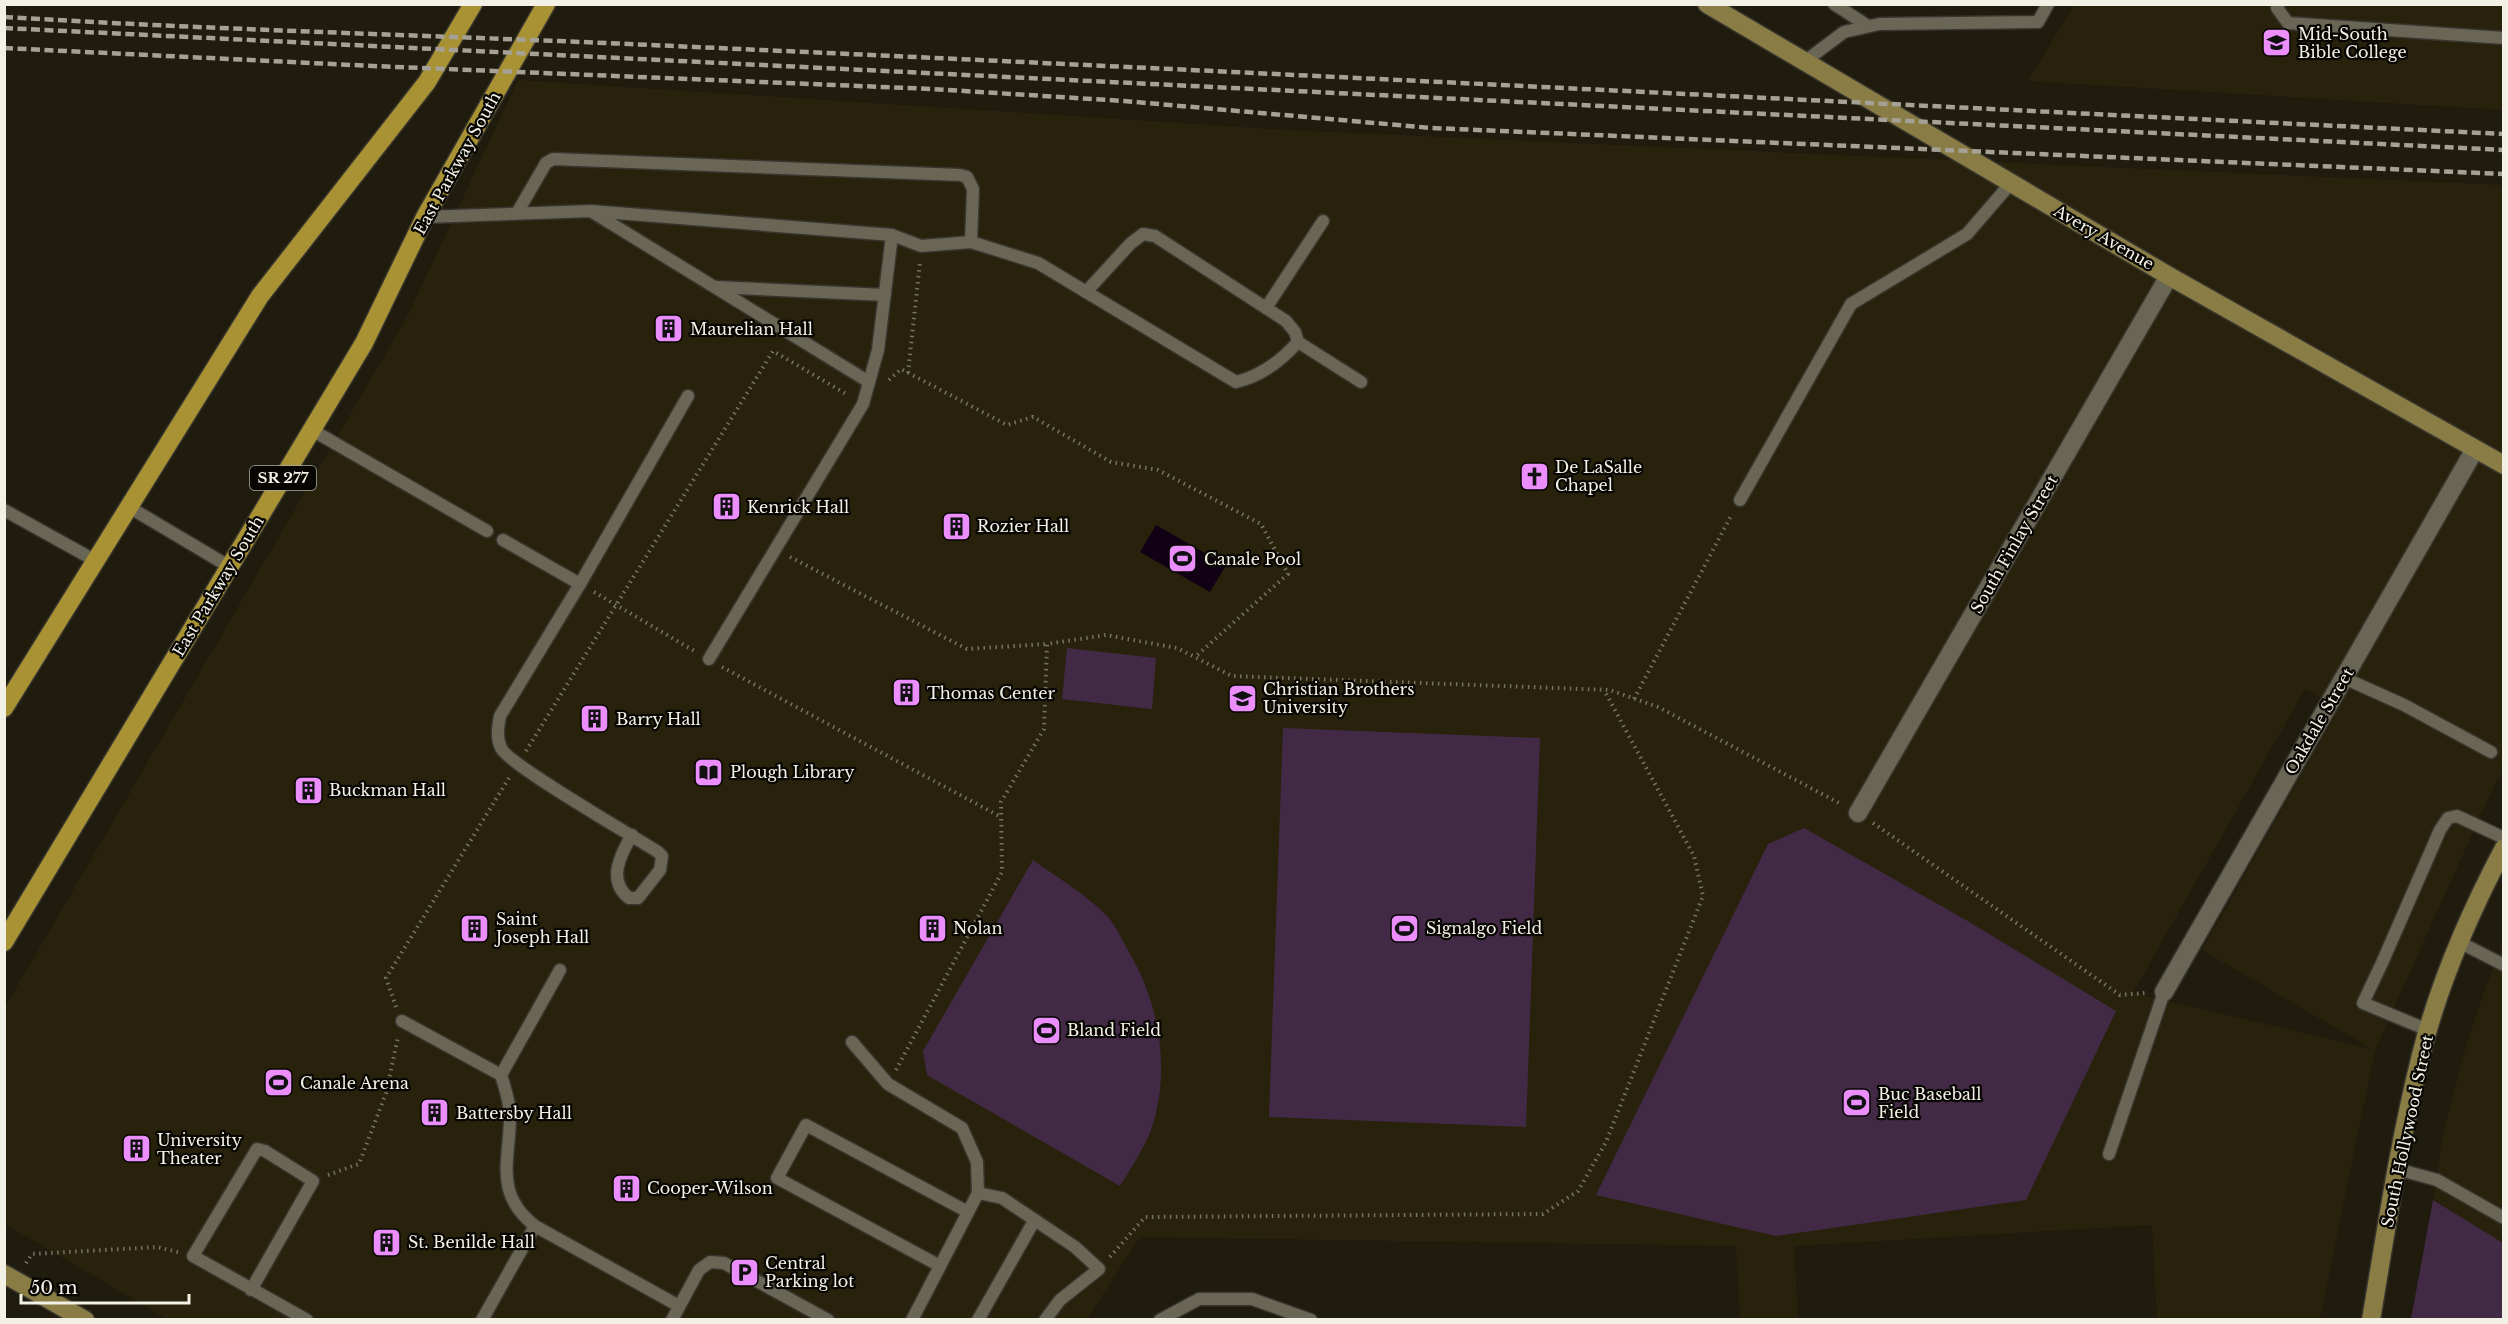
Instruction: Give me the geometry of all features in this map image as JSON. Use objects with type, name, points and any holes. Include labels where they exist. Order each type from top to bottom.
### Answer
[{"type":"main road","points":[[4,708],[260,296],[427,82],[473,4]]},
{"type":"main road","name":"East Parkway South","points":[[4,942],[364,343],[425,217],[546,4]]},
{"type":"street","name":"Avery Avenue","points":[[1707,4],[2169,276],[2504,465]]},
{"type":"street","name":"South Finlay Street","points":[[1858,813],[2169,276]]},
{"type":"street","name":"Oakdale Street","points":[[2164,992],[2475,449]]},
{"type":"street","name":"South Hollywood Street","points":[[2372,1320],[2397,1169],[2428,1030],[2458,942],[2504,848]]},
{"type":"street","points":[[9,1276],[85,1320]]},
{"type":"lane","points":[[1834,4],[1868,26]]},
{"type":"lane","points":[[1804,62],[1844,32],[1868,26],[2038,22],[2048,4]]},
{"type":"lane","points":[[2279,4],[2277,8],[2288,23],[2504,38]]},
{"type":"lane","points":[[517,213],[546,163],[553,159],[960,174],[967,177],[973,189],[971,242]]},
{"type":"lane","points":[[1740,500],[1851,304],[1967,234],[2011,183]]},
{"type":"lane","points":[[425,217],[591,210],[892,235],[921,246],[971,242],[1038,263],[1236,382],[1252,378],[1285,357],[1298,342]]},
{"type":"lane","points":[[591,210],[869,382]]},
{"type":"lane","points":[[1266,308],[1323,221]]},
{"type":"lane","points":[[1086,292],[1130,244],[1143,234],[1155,236],[1286,321],[1295,332],[1298,342],[1360,382]]},
{"type":"lane","points":[[709,659],[863,404],[878,350],[892,235]]},
{"type":"lane","points":[[715,287],[885,295]]},
{"type":"lane","points":[[632,835],[618,863],[616,882],[628,898],[638,898],[660,870],[663,861],[658,852],[632,835],[518,764],[502,750],[497,734],[500,716],[580,584],[688,396]]},
{"type":"lane","points":[[312,430],[487,531]]},
{"type":"lane","points":[[129,507],[230,567]]},
{"type":"lane","points":[[4,510],[96,561]]},
{"type":"lane","points":[[503,540],[580,584]]},
{"type":"lane","points":[[2344,678],[2404,705],[2492,752]]},
{"type":"lane","points":[[2428,1030],[2363,1003],[2440,830],[2448,818],[2457,816],[2504,838]]},
{"type":"lane","points":[[2458,942],[2504,965]]},
{"type":"lane","points":[[501,1075],[560,970]]},
{"type":"lane","points":[[2109,1154],[2164,992]]},
{"type":"lane","points":[[402,1022],[501,1075],[509,1099],[510,1117],[505,1164],[507,1185],[520,1215],[535,1226],[679,1306]]},
{"type":"lane","points":[[852,1042],[888,1084],[962,1128],[976,1162],[978,1193],[912,1320]]},
{"type":"lane","points":[[940,1266],[777,1178],[806,1125],[968,1212]]},
{"type":"lane","points":[[251,1290],[313,1181],[265,1151],[257,1149],[193,1256],[251,1290],[307,1320]]},
{"type":"lane","points":[[2397,1169],[2437,1180],[2504,1218]]},
{"type":"lane","points":[[978,1193],[1002,1198],[1075,1247],[1100,1269],[1060,1300],[1045,1320]]},
{"type":"lane","points":[[978,1320],[1034,1221]]},
{"type":"lane","points":[[482,1320],[535,1226]]},
{"type":"lane","points":[[672,1320],[699,1270],[710,1262],[724,1263],[828,1320]]},
{"type":"lane","points":[[1160,1320],[1199,1299],[1252,1299],[1308,1319]]},
{"type":"path","points":[[908,373],[921,246]]},
{"type":"path","points":[[313,1181],[359,1164],[386,1093],[402,1022],[386,978],[773,351],[863,404],[901,369],[1007,425],[1033,417],[1111,462],[1158,470],[1261,524],[1288,574],[1195,657]]},
{"type":"path","points":[[1634,699],[1740,500]]},
{"type":"path","points":[[783,554],[967,649],[1047,644],[1106,634],[1177,648],[1232,676],[1604,690],[1634,699],[1658,707],[1858,813],[2120,995],[2164,992]]},
{"type":"path","points":[[580,584],[709,659],[1001,817]]},
{"type":"path","points":[[888,1084],[1002,872],[1001,802],[1044,729],[1047,644]]},
{"type":"path","points":[[1100,1269],[1145,1217],[1543,1214],[1578,1191],[1606,1142],[1703,896],[1694,856],[1604,690]]},
{"type":"path","points":[[9,1276],[32,1254],[157,1247],[193,1256]]},
{"type":"shaded area","name":"Mid-South Bible College","points":[[2074,5],[2503,5],[2503,110],[2028,81]]},
{"type":"shaded area","name":"Christian Brothers University","points":[[518,80],[1289,130],[2503,185],[2503,770],[2375,1050],[2320,1319],[2157,1319],[2152,1225],[1794,1246],[1798,1320],[1740,1319],[1736,1246],[1140,1237],[1087,1319],[169,1320],[5,1224],[5,1007],[408,315]],"holes":[[[2305,689],[2339,708],[2202,950],[2372,1049],[2133,993]]]},
{"type":"shaded area","name":"Canale Pool","points":[[1156,525],[1226,565],[1210,592],[1140,552]]},
{"type":"shaded area","points":[[1067,648],[1156,658],[1152,709],[1062,699]]},
{"type":"shaded area","name":"Signalgo Field","points":[[1283,728],[1540,738],[1526,1127],[1269,1117]]},
{"type":"shaded area","name":"Buc Baseball Field","points":[[1804,828],[1966,920],[2116,1011],[2026,1200],[1776,1236],[1596,1195],[1768,844]]},
{"type":"shaded area","name":"Bland Field","points":[[1033,860],[1080,893],[1110,919],[1140,974],[1155,1017],[1161,1063],[1157,1108],[1148,1137],[1120,1186],[927,1075],[923,1051]]},
{"type":"shaded area","points":[[2503,943],[2503,1243],[2433,1200],[2444,1130],[2466,1046]]},
{"type":"shaded area","points":[[2433,1200],[2503,1243],[2503,1319],[2411,1319]]},
{"type":"railway","points":[[4,17],[921,57],[2504,134]]},
{"type":"railway","points":[[4,28],[2504,150]]},
{"type":"railway","points":[[4,48],[932,89],[1124,101],[1432,128],[2504,174]]},
{"type":"place","name":"Mid-South Bible College","points":[[2277,43]]},
{"type":"place","name":"Maurelian Hall","points":[[669,329]]},
{"type":"place","name":"De LaSalle Chapel","points":[[1534,476]]},
{"type":"place","name":"Kenrick Hall","points":[[726,507]]},
{"type":"place","name":"Rozier Hall","points":[[956,526]]},
{"type":"place","name":"Canale Pool","points":[[1183,559]]},
{"type":"place","name":"Thomas Center","points":[[906,693]]},
{"type":"place","name":"Christian Brothers University","points":[[1242,698]]},
{"type":"place","name":"Barry Hall","points":[[595,719]]},
{"type":"place","name":"Plough Library","points":[[709,772]]},
{"type":"place","name":"Buckman Hall","points":[[308,790]]},
{"type":"place","name":"Saint Joseph Hall","points":[[475,928]]},
{"type":"place","name":"Nolan","points":[[932,928]]},
{"type":"place","name":"Signalgo Field","points":[[1405,928]]},
{"type":"place","name":"Bland Field","points":[[1046,1030]]},
{"type":"place","name":"Canale Arena","points":[[279,1083]]},
{"type":"place","name":"Buc Baseball Field","points":[[1857,1103]]},
{"type":"place","name":"Battersby Hall","points":[[435,1113]]},
{"type":"place","name":"University Theater","points":[[136,1149]]},
{"type":"place","name":"Cooper-Wilson","points":[[626,1188]]},
{"type":"place","name":"St. Benilde Hall","points":[[387,1242]]},
{"type":"place","name":"Central Parking lot","points":[[744,1272]]}]
